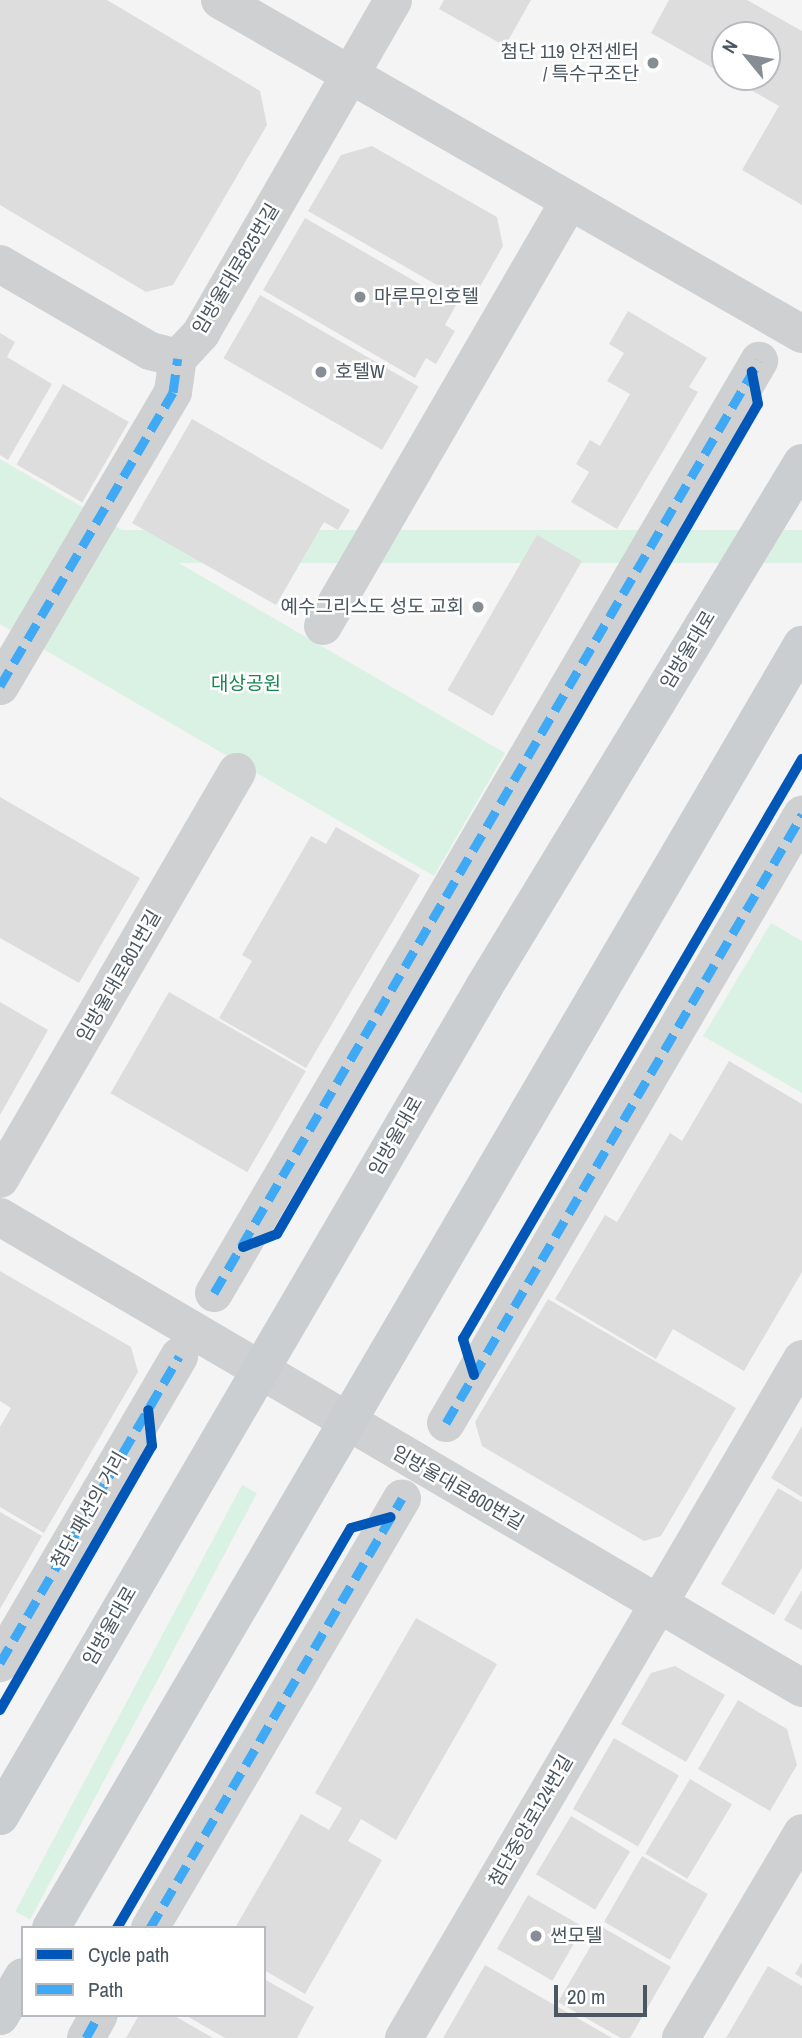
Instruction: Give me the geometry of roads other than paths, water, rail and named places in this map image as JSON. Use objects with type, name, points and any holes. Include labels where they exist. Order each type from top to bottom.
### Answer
[{"type":"main road","name":"임방울대로","points":[[0,1816],[484,987],[802,463]]},
{"type":"main road","points":[[52,1926],[802,645]]},
{"type":"main road","points":[[0,2016],[21,1980]]},
{"type":"street","points":[[220,0],[802,334]]},
{"type":"street","name":"임방울대로825번길","points":[[177,358],[201,333],[393,0]]},
{"type":"street","points":[[323,626],[569,201]]},
{"type":"street","points":[[0,264],[150,351],[177,358],[173,392],[0,686]]},
{"type":"street","points":[[214,1293],[759,360]]},
{"type":"street","name":"임방울대로801번길","points":[[0,1180],[237,772]]},
{"type":"street","points":[[446,1423],[802,815]]},
{"type":"street","points":[[0,1217],[259,1371]]},
{"type":"street","name":"첨단 패션의 거리","points":[[0,1663],[179,1357]]},
{"type":"street","points":[[658,1604],[802,1359]]},
{"type":"street","name":"임방울대로800번길","points":[[259,1371],[802,1688]]},
{"type":"street","points":[[151,1926],[402,1498]]},
{"type":"street","name":"첨단중앙로124번길","points":[[404,2038],[658,1604]]},
{"type":"street","points":[[681,2038],[802,1833]]},
{"type":"street","points":[[86,2038],[98,2017]]},
{"type":"place","name":"첨단 119 안전센터 / 특수구조단","points":[[653,63]]},
{"type":"place","name":"마루무인호텔","points":[[360,297]]},
{"type":"place","name":"호텔W","points":[[321,372]]},
{"type":"place","name":"예수그리스도 성도 교회","points":[[478,607]]},
{"type":"place","name":"썬모텔","points":[[536,1936]]},
{"type":"park label","name":"대상공원","points":[[246,684]]}]
